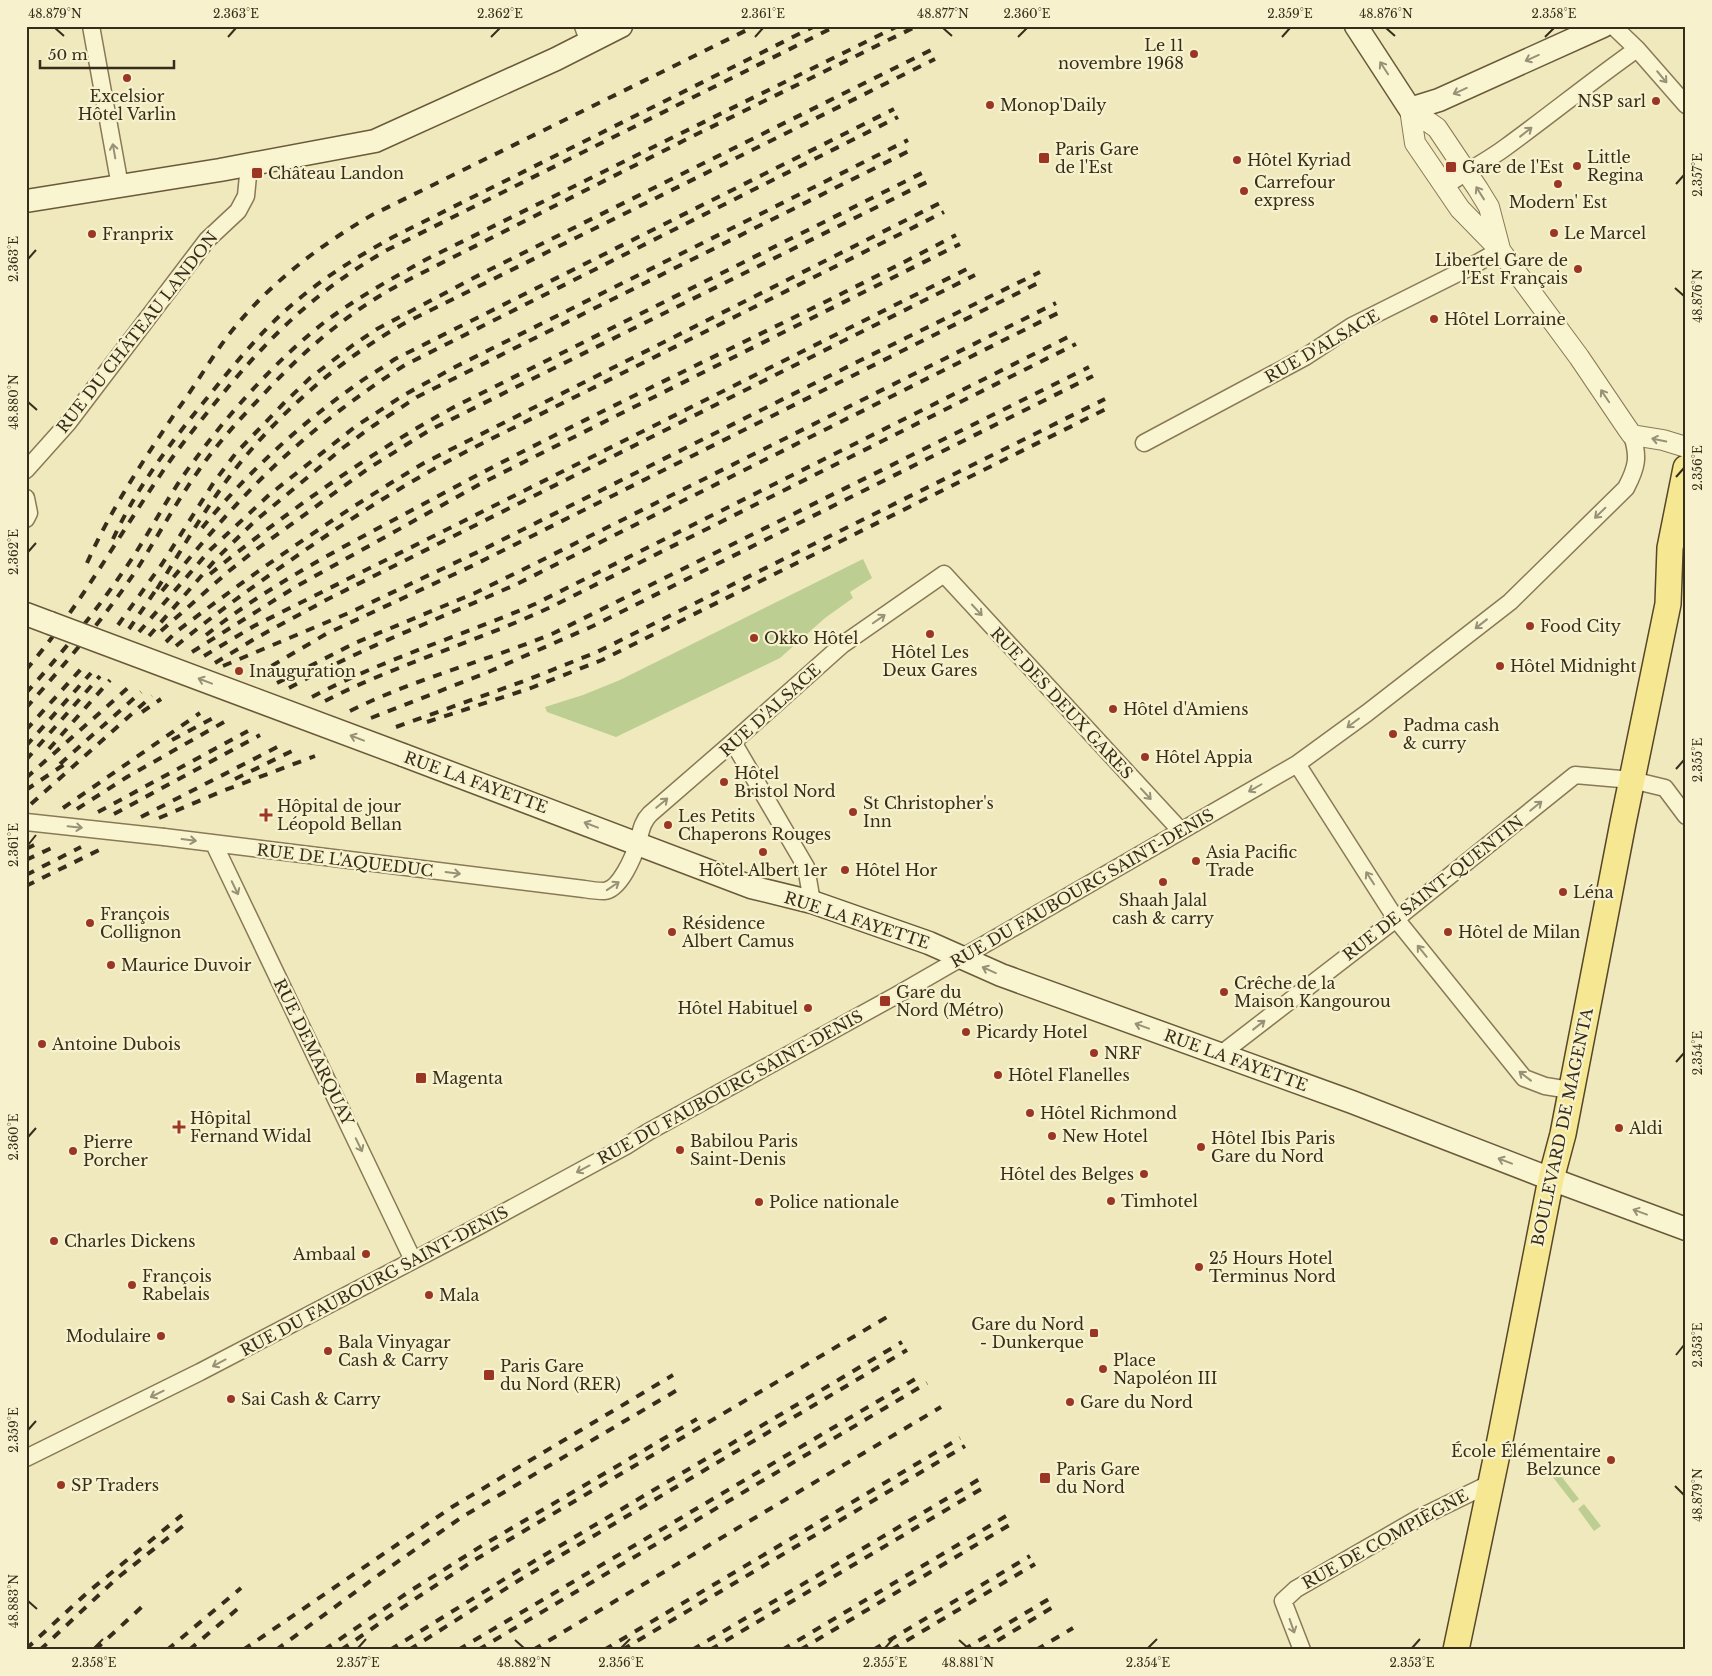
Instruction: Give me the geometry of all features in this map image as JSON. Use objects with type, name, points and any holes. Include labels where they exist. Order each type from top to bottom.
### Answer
[{"type":"main road","points":[[26,201],[249,165],[375,141],[556,60],[586,34],[621,26]]},
{"type":"main road","points":[[1356,26],[1410,109],[1439,100],[1603,26]]},
{"type":"main road","name":"BOULEVARD DE MAGENTA","points":[[1456,1650],[1551,1179],[1563,1134],[1570,1090],[1668,604],[1670,548],[1686,468]]},
{"type":"main road","name":"BOULEVARD DE MAGENTA","points":[[1668,604],[1686,559]]},
{"type":"main road","name":"RUE LA FAYETTE","points":[[26,614],[751,886],[812,902],[929,943],[1000,975],[1352,1102],[1686,1229]]},
{"type":"street","points":[[91,26],[120,186]]},
{"type":"street","points":[[1613,26],[1637,49],[1686,105]]},
{"type":"street","points":[[1445,186],[1466,171],[1481,165],[1506,148],[1637,49]]},
{"type":"street","points":[[1410,109],[1437,128],[1489,207],[1500,250]]},
{"type":"street","points":[[1410,109],[1414,143],[1460,209],[1500,250],[1579,357],[1632,435],[1663,440],[1686,447]]},
{"type":"street","name":"RUE DU CHÂTEAU LANDON","points":[[26,470],[68,423],[207,240],[238,211],[246,196],[249,165]]},
{"type":"street","name":"RUE D'ALSACE","points":[[1144,443],[1305,356],[1352,326],[1500,250]]},
{"type":"street","name":"RUE DU FAUBOURG SAINT-DENIS","points":[[26,1458],[200,1372],[626,1146],[648,1132],[897,995],[1297,764],[1510,602],[1626,488],[1636,466],[1638,452],[1632,435]]},
{"type":"street","points":[[26,498],[30,513],[26,519]]},
{"type":"street","name":"RUE D'ALSACE","points":[[638,843],[642,826],[650,814],[842,645],[944,574]]},
{"type":"street","name":"RUE DES DEUX GARES","points":[[944,574],[1181,831]]},
{"type":"street","points":[[733,742],[806,866],[812,902]]},
{"type":"street","points":[[1297,764],[1396,919],[1524,1078],[1546,1086],[1570,1090]]},
{"type":"street","name":"RUE DE SAINT-QUENTIN","points":[[1221,1054],[1396,919],[1575,775],[1632,780],[1665,788],[1686,816]]},
{"type":"street","name":"RUE DE L'AQUEDUC","points":[[26,822],[604,891],[619,882],[638,843]]},
{"type":"street","name":"RUE DEMARQUAY","points":[[214,844],[414,1260]]},
{"type":"street","name":"RUE DE COMPIÈGNE","points":[[1302,1650],[1283,1601],[1296,1590],[1361,1550],[1491,1482]]},
{"type":"green space","name":"Okko Hôtel","points":[[863,559],[872,578],[850,592],[853,598],[825,618],[780,658],[616,737],[547,712],[545,707],[583,695],[620,680]]},
{"type":"green space","points":[[1558,1472],[1579,1499],[1573,1503],[1552,1476]]},
{"type":"green space","points":[[1584,1504],[1601,1526],[1594,1531],[1578,1509]]},
{"type":"railway","points":[[87,563],[129,484],[227,337],[258,301],[312,254],[372,215],[755,26]]},
{"type":"railway","points":[[113,539],[142,485],[177,435],[243,355],[298,299],[351,262],[393,237],[815,26]]},
{"type":"railway","points":[[26,670],[80,599],[144,499],[185,440],[231,384],[271,340],[291,320],[335,283],[387,250],[836,26]]},
{"type":"railway","points":[[26,693],[69,644],[95,610],[133,557],[186,472],[222,424],[290,351],[326,321],[362,297],[425,260],[898,26]]},
{"type":"railway","points":[[26,708],[113,603],[139,566],[191,482],[220,442],[294,363],[348,317],[410,279],[693,136],[917,26]]},
{"type":"railway","points":[[118,625],[162,564],[214,482],[236,453],[310,378],[353,345],[377,329],[483,273],[931,50]]},
{"type":"railway","points":[[157,589],[192,532],[230,476],[267,432],[311,390],[382,336],[935,59]]},
{"type":"railway","points":[[202,528],[254,470],[292,435],[332,402],[395,359],[894,109]]},
{"type":"railway","points":[[162,591],[218,525],[288,453],[365,392],[405,365],[898,117]]},
{"type":"railway","points":[[139,632],[210,550],[269,495],[356,426],[404,395],[455,367],[908,140]]},
{"type":"railway","points":[[149,636],[217,558],[255,521],[344,447],[417,397],[913,149]]},
{"type":"railway","points":[[210,574],[269,528],[329,485],[422,425],[454,407],[924,172]]},
{"type":"railway","points":[[161,631],[253,552],[369,468],[430,430],[929,181]]},
{"type":"railway","points":[[166,642],[206,609],[267,565],[360,502],[424,463],[940,203]]},
{"type":"railway","points":[[176,646],[237,598],[285,564],[390,495],[436,468],[944,212]]},
{"type":"railway","points":[[206,635],[232,615],[286,580],[343,547],[494,466],[956,235]]},
{"type":"railway","points":[[192,652],[297,586],[482,483],[960,244]]},
{"type":"railway","points":[[204,656],[254,626],[971,267]]},
{"type":"railway","points":[[223,666],[351,612],[482,550],[1040,272]]},
{"type":"railway","points":[[215,663],[256,638],[328,599],[975,275]]},
{"type":"railway","points":[[256,675],[326,634],[474,565],[1044,280]]},
{"type":"railway","points":[[277,683],[355,643],[475,593],[1056,303]]},
{"type":"railway","points":[[289,688],[345,659],[519,583],[1060,312]]},
{"type":"railway","points":[[312,697],[367,671],[535,604],[1072,335]]},
{"type":"railway","points":[[325,701],[353,687],[498,630],[555,605],[1076,344]]},
{"type":"railway","points":[[350,711],[426,679],[554,633],[1089,367]]},
{"type":"railway","points":[[371,718],[486,673],[593,626],[1093,376]]},
{"type":"railway","points":[[396,727],[527,680],[597,652],[1105,399]]},
{"type":"railway","points":[[427,722],[531,688],[602,660],[1110,407]]},
{"type":"railway","points":[[129,629],[160,584]]},
{"type":"railway","points":[[26,730],[81,669]]},
{"type":"railway","points":[[26,746],[91,673]]},
{"type":"railway","points":[[26,760],[100,676]]},
{"type":"railway","points":[[49,749],[110,680]]},
{"type":"railway","points":[[26,778],[129,687]]},
{"type":"railway","points":[[60,764],[141,692]]},
{"type":"railway","points":[[31,804],[152,696]]},
{"type":"railway","points":[[142,712],[161,699]]},
{"type":"railway","points":[[63,808],[200,713]]},
{"type":"railway","points":[[172,740],[213,718]]},
{"type":"railway","points":[[77,809],[127,777],[224,722]]},
{"type":"railway","points":[[98,812],[248,731]]},
{"type":"railway","points":[[114,814],[260,735]]},
{"type":"railway","points":[[141,817],[283,744]]},
{"type":"railway","points":[[235,779],[296,749]]},
{"type":"railway","points":[[159,818],[220,792],[315,756]]},
{"type":"railway","points":[[26,790],[68,762]]},
{"type":"railway","points":[[26,849],[38,843]]},
{"type":"railway","points":[[26,860],[58,845]]},
{"type":"railway","points":[[26,875],[81,847]]},
{"type":"railway","points":[[26,886],[99,850]]},
{"type":"railway","points":[[341,1650],[473,1561],[887,1317]]},
{"type":"railway","points":[[390,1650],[511,1575],[902,1342]]},
{"type":"railway","points":[[409,1650],[521,1579],[907,1350]]},
{"type":"railway","points":[[243,1650],[452,1507],[673,1375]]},
{"type":"railway","points":[[458,1650],[922,1375]]},
{"type":"railway","points":[[478,1650],[927,1383]]},
{"type":"railway","points":[[276,1650],[462,1517],[679,1389]]},
{"type":"railway","points":[[533,1650],[941,1407]]},
{"type":"railway","points":[[324,1650],[410,1591],[483,1545],[697,1419]]},
{"type":"railway","points":[[604,1650],[960,1438]]},
{"type":"railway","points":[[622,1650],[965,1446]]},
{"type":"railway","points":[[692,1650],[983,1477]]},
{"type":"railway","points":[[710,1650],[988,1485]]},
{"type":"railway","points":[[26,1649],[88,1592],[182,1515]]},
{"type":"railway","points":[[782,1650],[1006,1516]]},
{"type":"railway","points":[[40,1650],[116,1579],[188,1522]]},
{"type":"railway","points":[[800,1650],[1011,1524]]},
{"type":"railway","points":[[873,1650],[1030,1556]]},
{"type":"railway","points":[[891,1650],[1035,1564]]},
{"type":"railway","points":[[167,1650],[241,1588]]},
{"type":"railway","points":[[963,1650],[1054,1596]]},
{"type":"railway","points":[[95,1650],[146,1603]]},
{"type":"railway","points":[[982,1650],[1058,1604]]},
{"type":"railway","points":[[189,1650],[241,1606]]},
{"type":"railway","points":[[1036,1650],[1073,1628]]},
{"type":"place","name":"Le 11 novembre 1968","points":[[1194,54]]},
{"type":"place","name":"Excelsior Hôtel Varlin","points":[[127,78]]},
{"type":"place","name":"NSP sarl","points":[[1656,101]]},
{"type":"place","name":"Monop'Daily","points":[[990,105]]},
{"type":"place","name":"Paris Gare de l'Est","points":[[1044,158]]},
{"type":"place","name":"Hôtel Kyriad","points":[[1237,160]]},
{"type":"place","name":"Little Regina","points":[[1577,166]]},
{"type":"place","name":"Gare de l'Est","points":[[1451,167]]},
{"type":"place","name":"Château Landon","points":[[257,173]]},
{"type":"place","name":"Modern' Est","points":[[1558,184]]},
{"type":"place","name":"Carrefour express","points":[[1244,191]]},
{"type":"place","name":"Le Marcel","points":[[1554,233]]},
{"type":"place","name":"Franprix","points":[[92,234]]},
{"type":"place","name":"Libertel Gare de l'Est Français","points":[[1578,269]]},
{"type":"place","name":"Hôtel Lorraine","points":[[1434,319]]},
{"type":"place","name":"Food City","points":[[1530,626]]},
{"type":"place","name":"Hôtel Les Deux Gares","points":[[930,634]]},
{"type":"place","name":"Okko Hôtel","points":[[754,638]]},
{"type":"place","name":"Hôtel Midnight","points":[[1500,666]]},
{"type":"place","name":"Inauguration","points":[[239,671]]},
{"type":"place","name":"Hôtel d'Amiens","points":[[1113,709]]},
{"type":"place","name":"Padma cash & curry","points":[[1393,734]]},
{"type":"place","name":"Hôtel Appia","points":[[1145,757]]},
{"type":"place","name":"Hôtel Bristol Nord","points":[[724,782]]},
{"type":"place","name":"St Christopher's Inn","points":[[853,812]]},
{"type":"place","name":"Hôpital de jour Léopold Bellan","points":[[266,815]]},
{"type":"place","name":"Les Petits Chaperons Rouges","points":[[668,825]]},
{"type":"place","name":"Hôtel Albert 1er","points":[[763,852]]},
{"type":"place","name":"Asia Pacific Trade","points":[[1196,861]]},
{"type":"place","name":"Hôtel Hor","points":[[845,870]]},
{"type":"place","name":"Shaah Jalal cash & carry","points":[[1163,882]]},
{"type":"place","name":"Léna","points":[[1563,892]]},
{"type":"place","name":"François Collignon","points":[[90,923]]},
{"type":"place","name":"Résidence Albert Camus","points":[[672,932]]},
{"type":"place","name":"Hôtel de Milan","points":[[1448,932]]},
{"type":"place","name":"Maurice Duvoir","points":[[111,965]]},
{"type":"place","name":"Crêche de la Maison Kangourou","points":[[1224,992]]},
{"type":"place","name":"Gare du Nord (Métro)","points":[[885,1001]]},
{"type":"place","name":"Hôtel Habituel","points":[[808,1008]]},
{"type":"place","name":"Picardy Hotel","points":[[966,1032]]},
{"type":"place","name":"Antoine Dubois","points":[[42,1044]]},
{"type":"place","name":"NRF","points":[[1094,1053]]},
{"type":"place","name":"Hôtel Flanelles","points":[[998,1075]]},
{"type":"place","name":"Magenta","points":[[421,1078]]},
{"type":"place","name":"Hôtel Richmond","points":[[1030,1113]]},
{"type":"place","name":"Hôpital Fernand Widal","points":[[179,1127]]},
{"type":"place","name":"Aldi","points":[[1619,1128]]},
{"type":"place","name":"New Hotel","points":[[1052,1136]]},
{"type":"place","name":"Hôtel Ibis Paris Gare du Nord","points":[[1201,1147]]},
{"type":"place","name":"Babilou Paris Saint-Denis","points":[[680,1150]]},
{"type":"place","name":"Pierre Porcher","points":[[73,1151]]},
{"type":"place","name":"Hôtel des Belges","points":[[1144,1174]]},
{"type":"place","name":"Timhotel","points":[[1111,1201]]},
{"type":"place","name":"Police nationale","points":[[759,1202]]},
{"type":"place","name":"Charles Dickens","points":[[54,1241]]},
{"type":"place","name":"Ambaal","points":[[366,1254]]},
{"type":"place","name":"25 Hours Hotel Terminus Nord","points":[[1199,1267]]},
{"type":"place","name":"François Rabelais","points":[[132,1285]]},
{"type":"place","name":"Mala","points":[[429,1295]]},
{"type":"place","name":"Gare du Nord - Dunkerque","points":[[1094,1333]]},
{"type":"place","name":"Modulaire","points":[[161,1336]]},
{"type":"place","name":"Bala Vinyagar Cash & Carry","points":[[328,1351]]},
{"type":"place","name":"Place Napoléon III","points":[[1103,1369]]},
{"type":"place","name":"Paris Gare du Nord (RER)","points":[[489,1375]]},
{"type":"place","name":"Sai Cash & Carry","points":[[231,1399]]},
{"type":"place","name":"Gare du Nord","points":[[1070,1402]]},
{"type":"place","name":"École Élémentaire Belzunce","points":[[1611,1460]]},
{"type":"place","name":"Paris Gare du Nord","points":[[1045,1478]]},
{"type":"place","name":"SP Traders","points":[[61,1485]]}]
